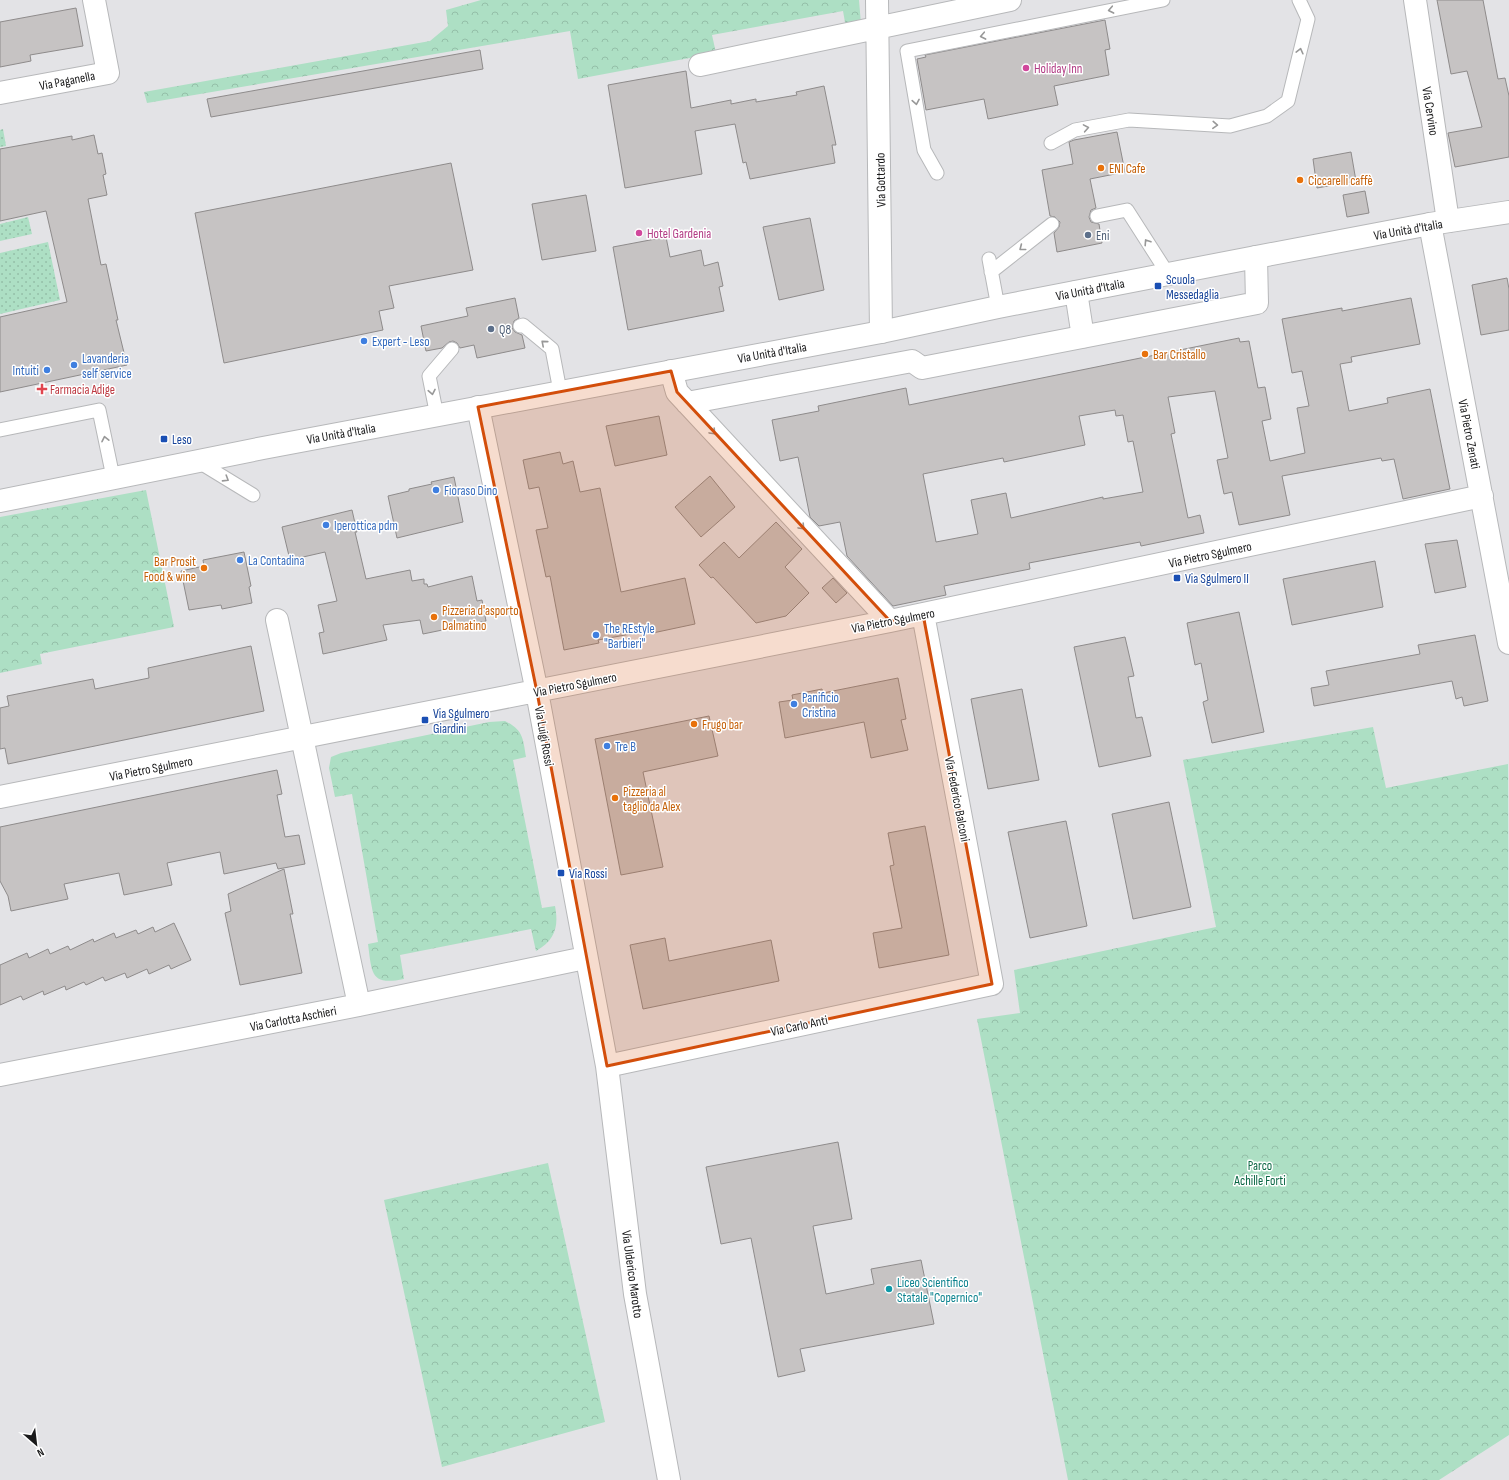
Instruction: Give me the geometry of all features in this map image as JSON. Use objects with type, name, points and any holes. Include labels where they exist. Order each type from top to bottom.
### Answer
[{"type":"street","name":"Via Paganella","points":[[0,93],[108,73],[94,0]]},
{"type":"street","name":"Via Gottardo","points":[[877,0],[881,332]]},
{"type":"street","points":[[700,65],[1010,0]]},
{"type":"street","name":"Via Cervino","points":[[1415,0],[1439,223]]},
{"type":"street","name":"Via Unità d'Italia","points":[[4,498],[199,462],[560,391],[881,332],[998,307],[1256,257],[1439,223],[1509,212]]},
{"type":"street","name":"Via Pietro Zenati","points":[[1439,223],[1482,496],[1509,644]]},
{"type":"street","points":[[687,403],[912,361],[922,368],[1257,303],[1256,257]]},
{"type":"street","points":[[1076,292],[1083,337]]},
{"type":"street","points":[[671,371],[676,392],[890,621]]},
{"type":"street","name":"Via Luigi Rossi","points":[[478,407],[537,692],[607,1066]]},
{"type":"street","name":"Via Pietro Sgulmero","points":[[0,797],[890,621],[1482,496]]},
{"type":"street","name":"Via Federico Balconi","points":[[923,614],[992,984]]},
{"type":"street","points":[[277,620],[359,1005]]},
{"type":"street","name":"Via Carlotta Aschieri","points":[[0,1075],[359,1005],[586,958]]},
{"type":"street","name":"Via Carlo Anti","points":[[607,1066],[992,984]]},
{"type":"street","name":"Via Ulderico Marotto","points":[[607,1066],[635,1294],[669,1480]]},
{"type":"lane","points":[[937,173],[924,150],[907,51],[1163,0]]},
{"type":"lane","points":[[1050,143],[1075,130],[1129,120],[1230,126],[1267,116],[1288,101],[1308,18],[1299,0]]},
{"type":"lane","points":[[1097,216],[1126,210],[1168,274]]},
{"type":"lane","points":[[991,272],[1052,224]]},
{"type":"lane","points":[[989,259],[998,307]]},
{"type":"lane","points":[[520,326],[523,325],[552,349],[560,391]]},
{"type":"lane","points":[[436,416],[429,376],[452,349]]},
{"type":"lane","points":[[0,430],[98,410],[113,477]]},
{"type":"lane","points":[[199,462],[253,496]]},
{"type":"highlighted area","points":[[671,371],[677,392],[890,621],[923,614],[992,984],[607,1066],[537,692],[478,407]]},
{"type":"green space","points":[[481,0],[859,0],[861,24],[846,28],[843,11],[712,35],[716,53],[578,79],[570,31],[147,103],[144,92],[430,41],[448,26],[446,10]]},
{"type":"green space","points":[[3,129],[6,146],[0,147],[0,130]]},
{"type":"green space","points":[[28,217],[32,234],[0,241],[0,224]]},
{"type":"green space","points":[[48,242],[60,300],[0,314],[0,253]]},
{"type":"green space","points":[[146,490],[174,627],[40,654],[42,664],[0,673],[0,517]]},
{"type":"green space","points":[[505,721],[519,731],[523,740],[526,757],[513,760],[542,908],[555,906],[556,927],[554,932],[548,942],[536,951],[531,929],[400,955],[404,979],[385,981],[379,979],[372,970],[368,944],[378,942],[352,794],[335,797],[329,768],[331,757],[341,753],[489,722]]},
{"type":"green space","name":"Parco Achille Forti","points":[[1373,727],[1386,788],[1508,764],[1509,1435],[1439,1480],[1068,1480],[977,1019],[1020,1013],[1014,970],[1216,927],[1183,760]]},
{"type":"green space","points":[[548,1163],[605,1422],[442,1467],[384,1200]]},
{"type":"building","points":[[1437,0],[1483,0],[1498,79],[1505,78],[1509,96],[1509,157],[1455,167],[1448,133],[1482,127],[1467,71],[1451,74]]},
{"type":"building","points":[[76,8],[83,46],[30,55],[31,61],[0,67],[0,22]]},
{"type":"building","points":[[1105,20],[1110,49],[1105,50],[1109,75],[1054,86],[1058,105],[988,119],[984,99],[926,110],[917,59],[926,57],[925,55]]},
{"type":"building","points":[[480,50],[483,69],[211,117],[207,99]]},
{"type":"building","points":[[686,71],[691,108],[731,100],[731,104],[756,99],[756,102],[797,95],[796,92],[824,86],[836,145],[832,145],[835,163],[750,179],[746,162],[743,163],[735,124],[695,131],[702,174],[625,188],[608,85]]},
{"type":"building","points":[[1117,132],[1125,172],[1090,179],[1096,208],[1091,210],[1089,217],[1091,222],[1099,224],[1102,243],[1057,252],[1054,233],[1059,227],[1060,222],[1055,217],[1050,216],[1042,170],[1073,164],[1069,142]]},
{"type":"building","points":[[94,135],[98,154],[102,153],[106,174],[103,175],[107,195],[88,199],[101,265],[106,264],[118,320],[116,320],[127,365],[0,392],[0,317],[67,302],[46,211],[0,221],[0,149],[72,136],[72,140]]},
{"type":"building","points":[[1351,152],[1356,181],[1317,188],[1313,159]]},
{"type":"building","points":[[451,163],[473,270],[389,286],[394,308],[379,311],[383,330],[224,363],[195,213]]},
{"type":"building","points":[[1365,191],[1369,213],[1347,217],[1343,195]]},
{"type":"building","points":[[586,195],[596,251],[542,260],[532,204]]},
{"type":"building","points":[[810,218],[824,290],[779,300],[763,227]]},
{"type":"building","points":[[666,237],[670,257],[701,250],[704,266],[718,262],[723,286],[719,287],[724,311],[628,330],[613,247]]},
{"type":"building","points":[[1507,278],[1509,289],[1509,330],[1481,335],[1472,285]]},
{"type":"building","points":[[515,298],[519,318],[514,321],[512,328],[515,332],[522,335],[525,348],[477,358],[474,345],[460,348],[457,343],[453,341],[449,342],[442,348],[426,351],[421,326],[468,316],[466,308]]},
{"type":"building","points":[[1411,298],[1420,344],[1351,357],[1352,362],[1340,364],[1349,411],[1388,403],[1387,398],[1430,389],[1450,489],[1403,499],[1394,459],[1382,461],[1381,458],[1282,476],[1290,515],[1239,525],[1232,492],[1224,494],[1217,460],[1228,458],[1215,391],[1168,397],[1175,433],[1171,434],[1188,518],[1200,515],[1204,533],[1141,546],[1140,542],[1029,563],[1030,569],[944,586],[946,595],[893,606],[847,556],[840,522],[819,526],[810,517],[798,457],[780,461],[772,420],[819,411],[818,406],[906,388],[909,405],[1239,338],[1240,342],[1249,341],[1258,388],[1265,387],[1271,419],[1262,421],[1270,461],[1305,453],[1297,408],[1309,406],[1302,371],[1292,373],[1282,319],[1342,308],[1342,311]],"holes":[[[1115,410],[1116,416],[1123,415],[1128,442],[1133,441],[1143,492],[1103,499],[1103,497],[1011,518],[1006,493],[971,500],[978,534],[936,542],[923,474],[1003,458],[1004,462],[1085,445],[1079,416]]]},
{"type":"building","points":[[659,416],[667,455],[615,466],[606,426]]},
{"type":"building","points":[[560,452],[563,464],[573,461],[580,492],[600,488],[621,592],[685,578],[695,624],[648,634],[647,631],[598,640],[599,643],[564,650],[550,576],[546,577],[536,530],[548,528],[539,487],[529,489],[523,460]]},
{"type":"building","points":[[710,476],[735,507],[701,537],[675,507]]},
{"type":"building","points":[[454,477],[463,522],[397,538],[388,496],[409,491],[409,489],[432,484],[431,482]]},
{"type":"building","points":[[352,510],[357,532],[355,532],[366,579],[410,570],[412,581],[424,579],[424,584],[427,584],[428,587],[472,576],[477,601],[482,600],[486,621],[423,634],[420,620],[383,625],[387,640],[323,654],[319,633],[324,632],[318,605],[337,601],[325,552],[290,560],[282,527]]},
{"type":"building","points":[[776,522],[802,549],[785,567],[809,593],[786,616],[756,623],[713,577],[711,578],[699,565],[724,542],[739,558]]},
{"type":"building","points":[[1457,540],[1466,587],[1435,593],[1425,544]]},
{"type":"building","points":[[244,552],[251,586],[249,587],[252,603],[222,609],[221,605],[189,610],[181,571],[204,566],[203,560]]},
{"type":"building","points":[[1375,561],[1383,607],[1292,625],[1283,579]]},
{"type":"building","points":[[833,578],[847,593],[836,603],[822,588]]},
{"type":"building","points":[[1239,612],[1264,732],[1212,743],[1203,702],[1208,700],[1201,663],[1195,665],[1187,623]]},
{"type":"building","points":[[1475,635],[1488,701],[1464,706],[1462,697],[1456,699],[1452,681],[1314,706],[1311,688],[1329,685],[1326,671],[1420,654],[1418,645]]},
{"type":"building","points":[[1125,637],[1134,676],[1128,677],[1136,718],[1142,717],[1151,756],[1099,767],[1074,647]]},
{"type":"building","points":[[251,646],[264,711],[8,764],[5,748],[0,749],[0,708],[9,706],[7,696],[93,679],[95,689],[149,678],[148,668]]},
{"type":"building","points":[[898,678],[906,719],[901,720],[908,750],[871,758],[864,722],[785,738],[779,702],[793,700],[792,695],[822,689],[823,693]]},
{"type":"building","points":[[1022,689],[1039,780],[988,789],[971,699]]},
{"type":"building","points":[[709,716],[718,756],[643,772],[663,867],[621,875],[595,739]]},
{"type":"building","points":[[277,770],[282,794],[277,795],[285,837],[299,835],[305,864],[278,869],[276,863],[224,874],[220,852],[167,863],[172,885],[124,895],[119,873],[64,884],[68,899],[11,911],[8,896],[0,881],[0,827]]},
{"type":"building","points":[[1169,802],[1191,907],[1133,919],[1112,814]]},
{"type":"building","points":[[1066,821],[1087,926],[1030,938],[1008,832]]},
{"type":"building","points":[[925,826],[949,955],[879,968],[873,933],[902,928],[890,866],[894,865],[888,833]]},
{"type":"building","points":[[284,869],[293,914],[290,914],[302,973],[240,985],[225,913],[231,911],[228,894]]},
{"type":"building","points":[[174,923],[191,960],[171,969],[169,965],[149,974],[147,969],[127,978],[125,973],[105,981],[103,977],[86,985],[84,982],[66,990],[65,986],[44,995],[43,991],[23,1000],[21,996],[0,1005],[0,965],[27,953],[29,958],[48,949],[50,954],[68,946],[70,950],[93,939],[94,942],[114,933],[116,938],[136,930],[138,934],[153,927],[155,932]]},
{"type":"building","points":[[665,938],[669,961],[771,940],[779,981],[643,1009],[630,945]]},
{"type":"building","points":[[838,1142],[852,1219],[813,1226],[826,1294],[874,1284],[871,1269],[921,1260],[934,1324],[800,1349],[805,1371],[778,1377],[751,1238],[721,1244],[706,1167]]},
{"type":"place","name":"Holiday Inn","points":[[1026,68]]},
{"type":"place","name":"ENI Cafe","points":[[1101,168]]},
{"type":"place","name":"Ciccarelli caffè","points":[[1300,180]]},
{"type":"place","name":"Hotel Gardenia","points":[[639,233]]},
{"type":"place","name":"Eni","points":[[1088,235]]},
{"type":"place","name":"Scuola Messedaglia","points":[[1158,286]]},
{"type":"place","name":"Q8","points":[[491,329]]},
{"type":"place","name":"Expert - Leso","points":[[364,341]]},
{"type":"place","name":"Bar Cristallo","points":[[1145,354]]},
{"type":"place","name":"Lavanderia self service","points":[[74,365]]},
{"type":"place","name":"Intuiti","points":[[47,370]]},
{"type":"place","name":"Farmacia Adige","points":[[42,389]]},
{"type":"place","name":"Leso","points":[[164,439]]},
{"type":"place","name":"Fioraso Dino","points":[[436,490]]},
{"type":"place","name":"Iperottica pdm","points":[[326,525]]},
{"type":"place","name":"La Contadina","points":[[240,560]]},
{"type":"place","name":"Bar Prosit Food & wine","points":[[204,568]]},
{"type":"place","name":"Via Sgulmero II","points":[[1177,578]]},
{"type":"place","name":"Pizzeria d'asporto Dalmatino","points":[[434,617]]},
{"type":"place","name":"The REstyle \"Barbieri\"","points":[[596,635]]},
{"type":"place","name":"Panificio Cristina","points":[[794,704]]},
{"type":"place","name":"Via Sgulmero Giardini","points":[[425,720]]},
{"type":"place","name":"Frugo bar","points":[[694,724]]},
{"type":"place","name":"Tre B","points":[[607,746]]},
{"type":"place","name":"Pizzeria al taglio da Alex","points":[[615,798]]},
{"type":"place","name":"Via Rossi","points":[[561,873]]},
{"type":"place","name":"Liceo Scientifico Statale \"Copernico\"","points":[[889,1289]]}]
